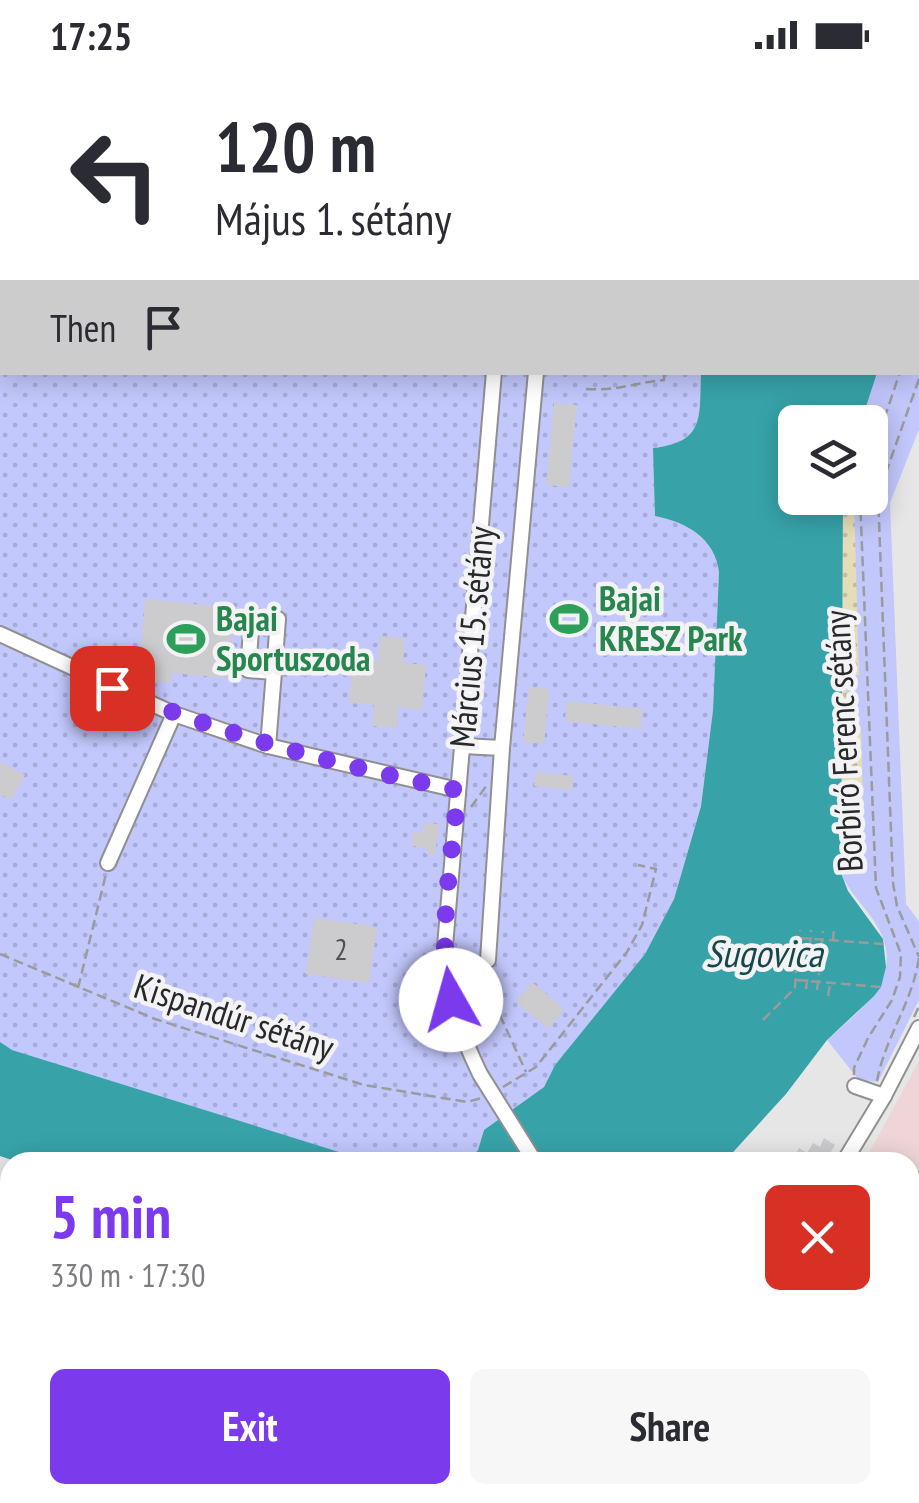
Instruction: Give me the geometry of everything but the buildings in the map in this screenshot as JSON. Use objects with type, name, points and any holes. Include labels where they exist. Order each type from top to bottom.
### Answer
[{"type":"street","name":"Március 15. sétány","points":[[494,375],[445,976],[457,1024],[480,1074],[529,1152]]},
{"type":"street","points":[[488,960],[502,748],[536,375]]},
{"type":"street","points":[[0,634],[174,714],[268,746],[458,790]]},
{"type":"street","points":[[268,746],[274,672]]},
{"type":"street","points":[[108,863],[174,714]]},
{"type":"street","points":[[462,746],[502,748]]},
{"type":"street","points":[[850,1152],[919,1028]]},
{"type":"street","points":[[855,1086],[884,1096]]},
{"type":"path","points":[[586,389],[619,391],[631,383],[664,380],[664,375]]},
{"type":"path","points":[[888,408],[899,375]]},
{"type":"path","points":[[879,1068],[905,1009],[919,956],[897,906],[894,882],[878,496],[919,379]]},
{"type":"path","name":"Borbíró Ferenc sétány","points":[[855,1086],[854,1068],[892,1000],[900,977],[901,954],[876,888],[861,515]]},
{"type":"path","points":[[455,828],[501,766]]},
{"type":"path","points":[[78,989],[108,863]]},
{"type":"path","points":[[488,960],[492,998],[527,1073],[542,1060],[636,938],[656,869],[638,865]]},
{"type":"path","points":[[834,928],[834,941]]},
{"type":"path","points":[[798,946],[800,930]]},
{"type":"path","points":[[810,948],[812,930]]},
{"type":"path","points":[[821,948],[822,931]]},
{"type":"path","points":[[799,938],[884,944]]},
{"type":"path","name":"Kispandúr sétány","points":[[0,954],[154,1020],[364,1086],[474,1102],[527,1073]]},
{"type":"path","points":[[764,1020],[795,988],[796,971]]},
{"type":"path","points":[[817,990],[819,973]]},
{"type":"path","points":[[806,989],[808,974]]},
{"type":"path","points":[[796,980],[881,987]]},
{"type":"path","points":[[828,996],[830,983]]},
{"type":"shaded area","points":[[0,375],[701,375],[699,414],[691,433],[671,445],[654,448],[655,515],[678,522],[705,541],[719,572],[713,710],[701,805],[674,899],[645,954],[555,1065],[544,1087],[484,1130],[476,1152],[336,1152],[11,1050],[0,1042]]},
{"type":"shaded area","points":[[876,375],[919,375],[919,429],[890,503],[906,904],[919,921],[919,1000],[878,1082],[859,1080],[827,1040],[862,1008],[886,970],[887,954],[879,929],[841,873],[843,515],[888,515],[888,405],[867,405]]},
{"type":"shaded area","points":[[919,1061],[919,1152],[869,1152]]},
{"type":"sand","points":[[843,515],[854,515],[859,675],[846,676],[848,727],[861,727],[863,799],[850,816],[841,815]]},
{"type":"water","name":"Sugovica","points":[[701,375],[876,375],[867,405],[778,405],[778,515],[843,515],[841,873],[848,891],[883,939],[886,967],[881,987],[827,1040],[786,1094],[733,1152],[476,1152],[484,1130],[544,1087],[555,1065],[645,954],[674,899],[701,806],[713,710],[719,572],[712,550],[697,534],[678,522],[655,516],[653,448],[683,440],[696,425]]},
{"type":"water","points":[[0,1042],[12,1050],[339,1152],[0,1152]]},
{"type":"place","name":"Bajai KRESZ Park","points":[[569,619]]},
{"type":"place","name":"Bajai Sportuszoda","points":[[186,639]]},
{"type":"route","points":[[112,688],[268,746],[458,790],[445,946],[445,976],[451,1000]]}]
